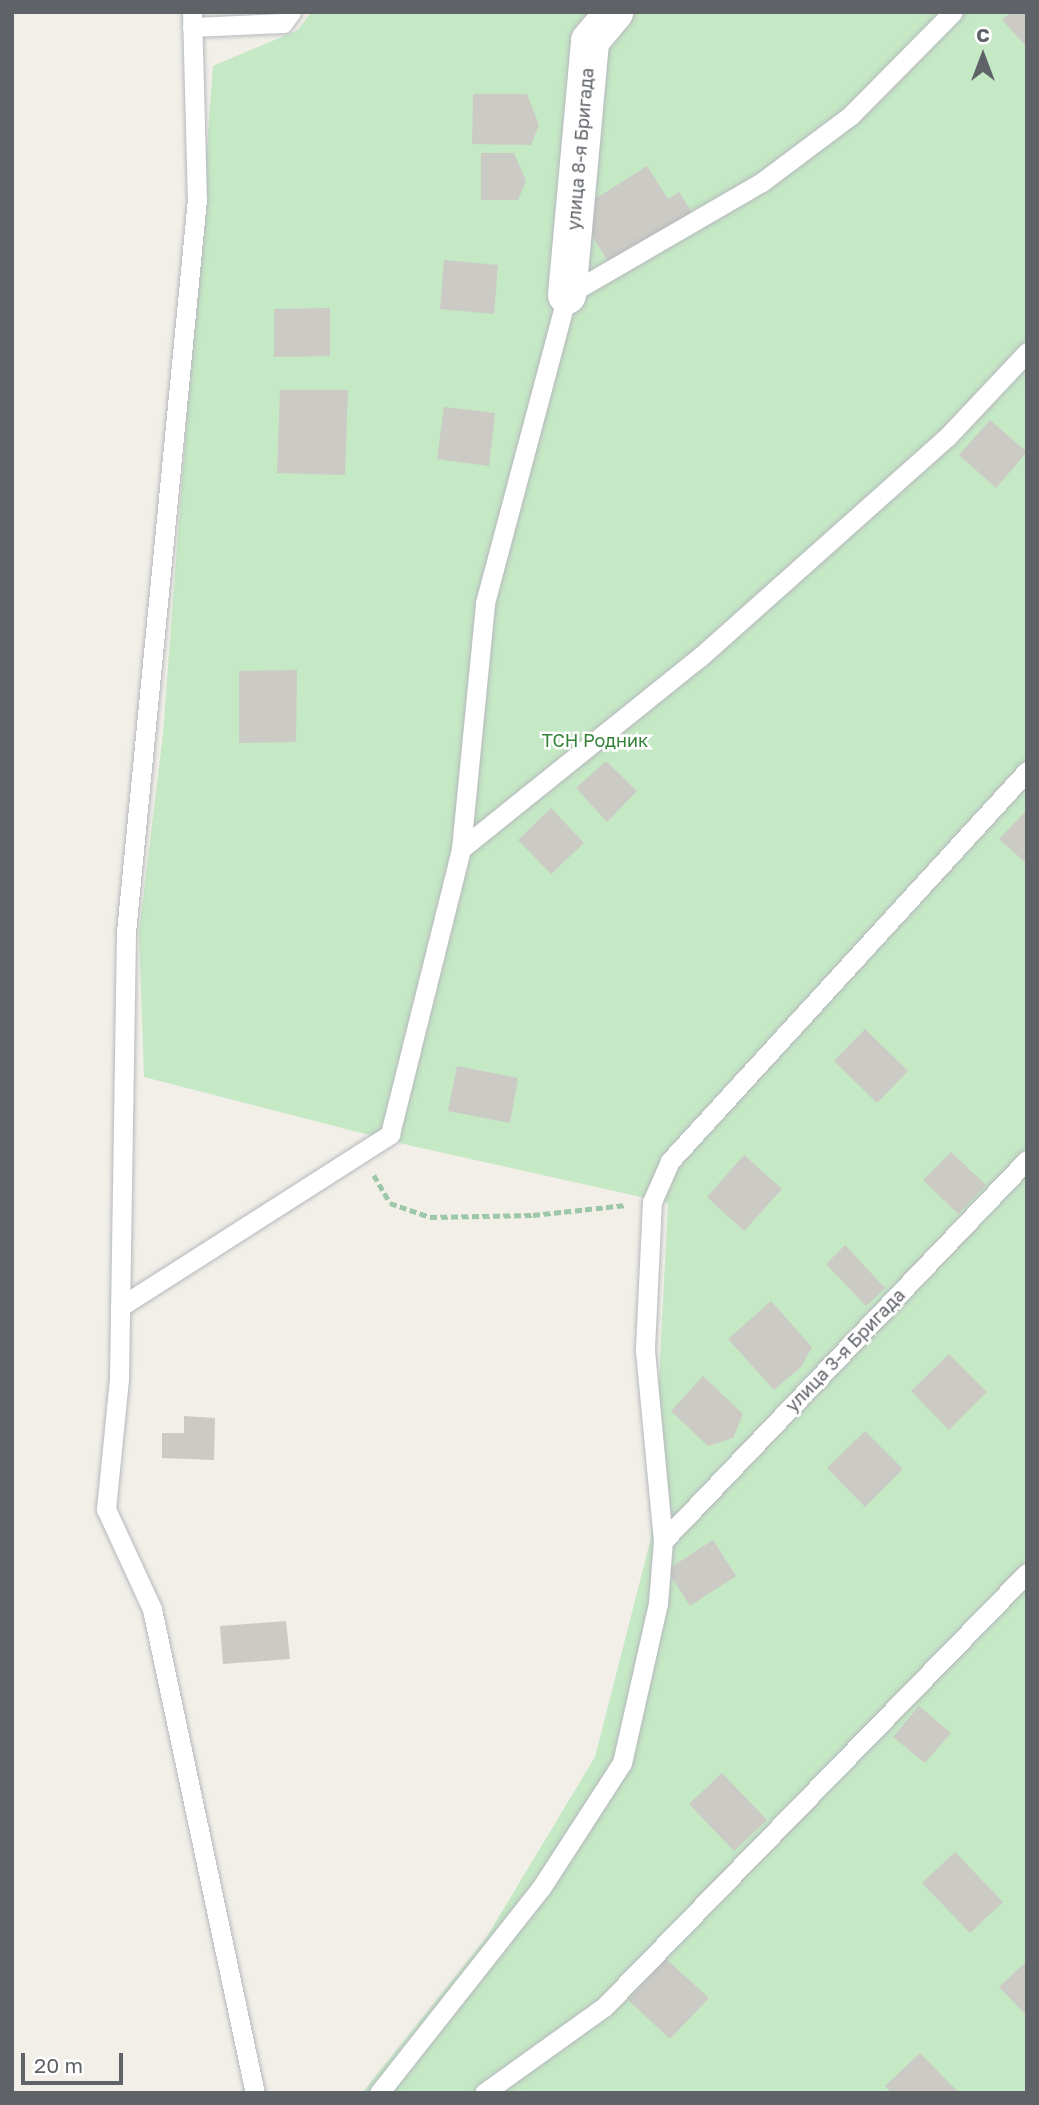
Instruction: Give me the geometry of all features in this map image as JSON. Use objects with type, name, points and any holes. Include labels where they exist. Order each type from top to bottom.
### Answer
[{"type":"street","name":"улица 8-я Бригада","points":[[566,295],[590,41],[614,12]]},
{"type":"lane","points":[[255,2093],[152,1609],[106,1509],[119,1379],[126,932],[197,199],[192,20],[283,23],[290,12]]},
{"type":"lane","points":[[120,1307],[390,1134],[461,849],[485,603],[566,295],[762,182],[850,116],[953,12]]},
{"type":"lane","points":[[461,849],[700,657],[947,437],[1027,352]]},
{"type":"lane","points":[[379,2093],[541,1888],[622,1763],[658,1603],[663,1541],[645,1349],[652,1202],[670,1161],[1027,771]]},
{"type":"lane","name":"улица 3-я Бригада","points":[[663,1541],[1027,1160]]},
{"type":"lane","points":[[484,2093],[604,2007],[1027,1573]]},
{"type":"path","points":[[361,1153],[390,1203],[430,1217],[533,1215],[652,1202]]},
{"type":"green space","name":"ТСН Родник","points":[[311,12],[1027,12],[1027,2093],[362,2093],[486,1938],[595,1757],[651,1538],[668,1203],[408,1145],[144,1077],[139,932],[163,734],[213,66],[298,30]]},
{"type":"building","points":[[1011,12],[1027,12],[1027,47],[1002,20]]},
{"type":"building","points":[[473,94],[527,94],[539,125],[531,145],[472,144]]},
{"type":"building","points":[[481,153],[514,153],[526,181],[518,200],[481,200]]},
{"type":"building","points":[[647,166],[668,199],[679,192],[693,214],[611,266],[576,211]]},
{"type":"building","points":[[444,260],[498,265],[494,314],[440,309]]},
{"type":"building","points":[[330,308],[330,356],[274,357],[274,309]]},
{"type":"building","points":[[280,390],[348,390],[345,475],[277,473]]},
{"type":"building","points":[[444,407],[495,413],[489,466],[437,459]]},
{"type":"building","points":[[990,420],[1027,452],[996,488],[959,455]]},
{"type":"building","points":[[297,670],[296,742],[239,743],[239,671]]},
{"type":"building","points":[[606,761],[637,791],[607,822],[576,788]]},
{"type":"building","points":[[551,808],[584,843],[551,874],[518,840]]},
{"type":"building","points":[[1027,810],[1027,864],[999,839]]},
{"type":"building","points":[[865,1029],[908,1071],[877,1103],[834,1061]]},
{"type":"building","points":[[457,1066],[518,1078],[510,1123],[448,1111]]},
{"type":"building","points":[[951,1152],[986,1185],[958,1214],[923,1180]]},
{"type":"building","points":[[744,1155],[782,1189],[744,1231],[707,1197]]},
{"type":"building","points":[[845,1245],[885,1288],[866,1306],[826,1264]]},
{"type":"building","points":[[771,1301],[812,1347],[801,1367],[774,1390],[728,1339]]},
{"type":"building","points":[[949,1354],[987,1392],[949,1430],[911,1391]]},
{"type":"building","points":[[703,1376],[743,1414],[733,1438],[708,1446],[671,1411]]},
{"type":"building","points":[[184,1416],[215,1418],[214,1460],[162,1458],[162,1433],[184,1433]]},
{"type":"building","points":[[865,1431],[903,1469],[865,1507],[827,1468]]},
{"type":"building","points":[[713,1540],[736,1576],[690,1606],[667,1570]]},
{"type":"building","points":[[286,1621],[290,1659],[223,1664],[220,1626]]},
{"type":"building","points":[[919,1706],[951,1733],[925,1763],[893,1737]]},
{"type":"building","points":[[722,1773],[767,1820],[734,1851],[689,1804]]},
{"type":"building","points":[[955,1852],[1003,1902],[970,1933],[922,1883]]},
{"type":"building","points":[[666,1959],[709,1998],[670,2039],[628,2000]]},
{"type":"building","points":[[1027,1961],[1027,2016],[999,1987]]},
{"type":"building","points":[[920,2053],[959,2093],[892,2093],[885,2086]]}]
